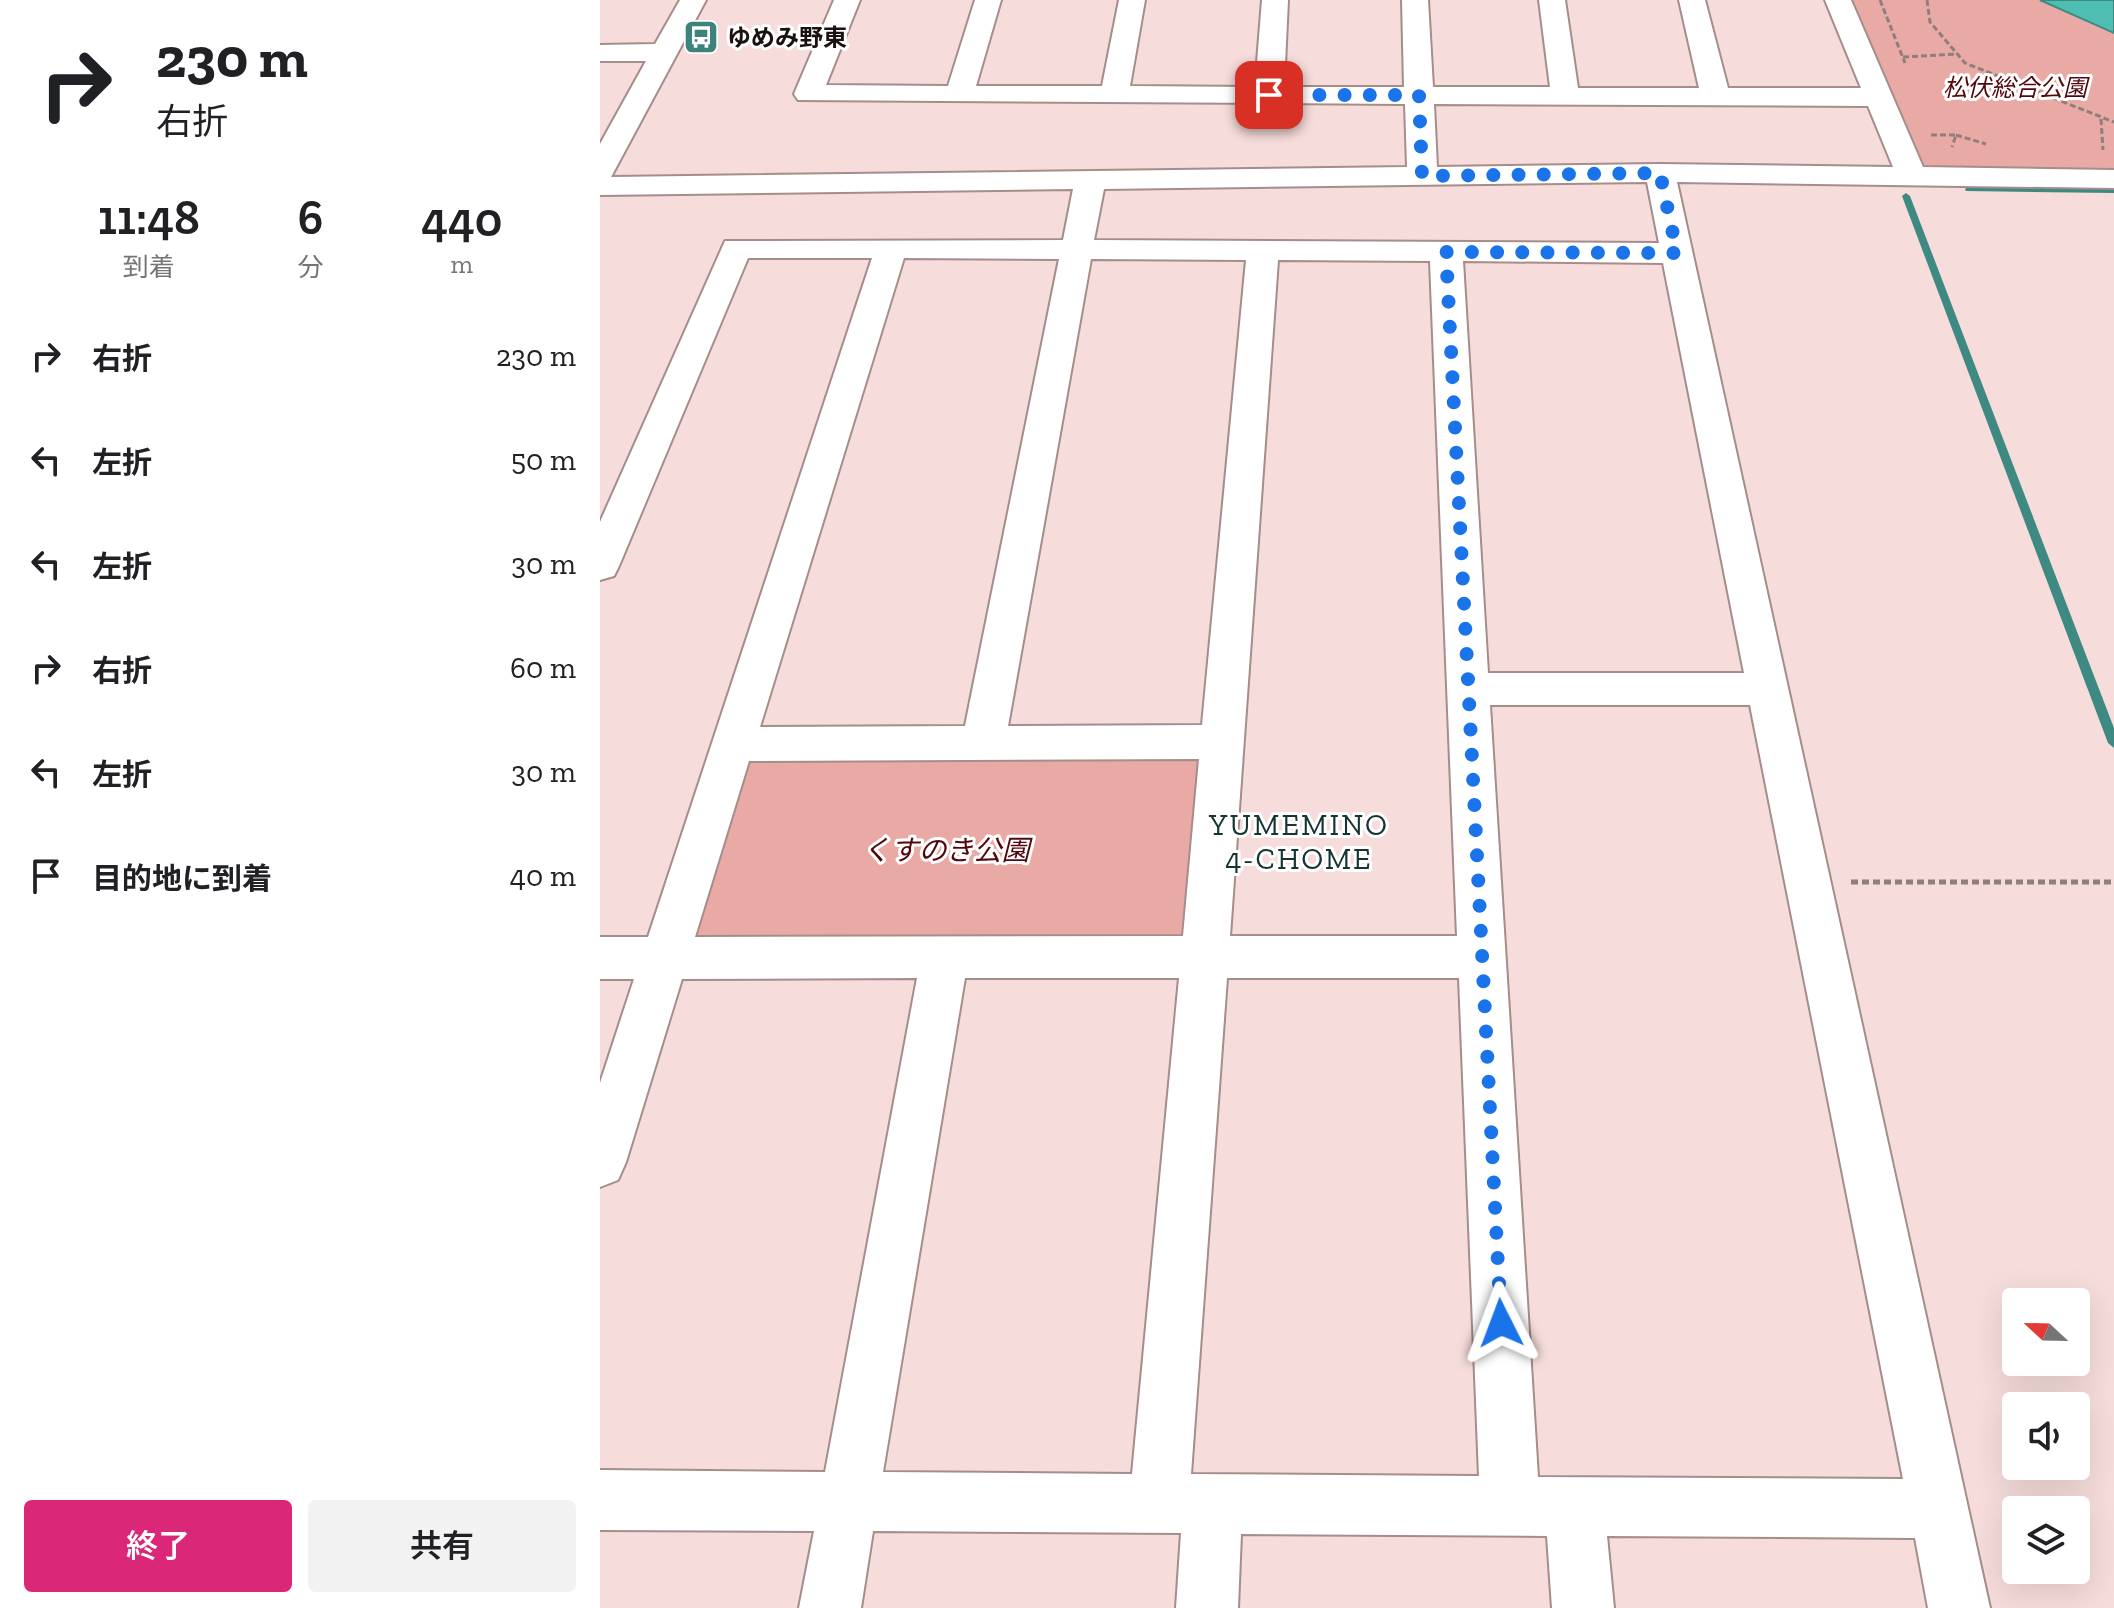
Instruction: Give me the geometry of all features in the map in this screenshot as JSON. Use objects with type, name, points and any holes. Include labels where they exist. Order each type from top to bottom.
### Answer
[{"type":"street","points":[[600,171],[693,0]]},
{"type":"street","points":[[847,0],[808,94],[1879,97]]},
{"type":"street","points":[[959,95],[988,0]]},
{"type":"street","points":[[1114,96],[1132,0]]},
{"type":"street","points":[[1269,95],[1275,0]]},
{"type":"street","points":[[1415,0],[1422,176]]},
{"type":"street","points":[[1552,0],[1565,95]]},
{"type":"street","points":[[1692,0],[1715,95]]},
{"type":"street","points":[[1838,0],[1911,174]]},
{"type":"street","points":[[600,53],[664,52]]},
{"type":"street","points":[[1660,173],[1959,1608]]},
{"type":"street","points":[[600,186],[1660,173],[2114,179]]},
{"type":"street","points":[[983,745],[1090,180]]},
{"type":"street","points":[[600,566],[736,248],[1677,253]]},
{"type":"street","points":[[600,1162],[891,249]]},
{"type":"street","points":[[1207,1608],[1186,1504],[1206,957],[1263,251]]},
{"type":"street","points":[[1446,252],[1510,1506]]},
{"type":"street","points":[[1468,689],[1768,689]]},
{"type":"street","points":[[733,744],[1224,742]]},
{"type":"street","points":[[830,1608],[945,957]]},
{"type":"street","points":[[600,958],[1482,957]]},
{"type":"street","points":[[600,1500],[1938,1509]]},
{"type":"street","points":[[1575,1507],[1583,1608]]},
{"type":"path","points":[[1927,0],[1930,22],[1965,63],[2114,122]]},
{"type":"path","points":[[1903,57],[1957,54]]},
{"type":"path","points":[[1808,882],[2114,882]]},
{"type":"green space","name":"松伏総合公園","points":[[1845,0],[2114,0],[2114,179],[1917,172]]},
{"type":"green space","name":"くすのき公園","points":[[1203,756],[1190,942],[689,945],[745,759]]},
{"type":"water","points":[[2040,0],[2114,0],[2114,33]]},
{"type":"waterway","points":[[1969,189],[2114,190]]},
{"type":"waterway","points":[[1906,196],[2114,743]]},
{"type":"place","name":"ゆめみ野東","points":[[701,37]]},
{"type":"district","name":"YUMEMINO 4-CHOME","points":[[1299,842]]},
{"type":"route","points":[[1269,95],[1419,95],[1422,176],[1660,173],[1677,253],[1446,252],[1501,1323]]}]
